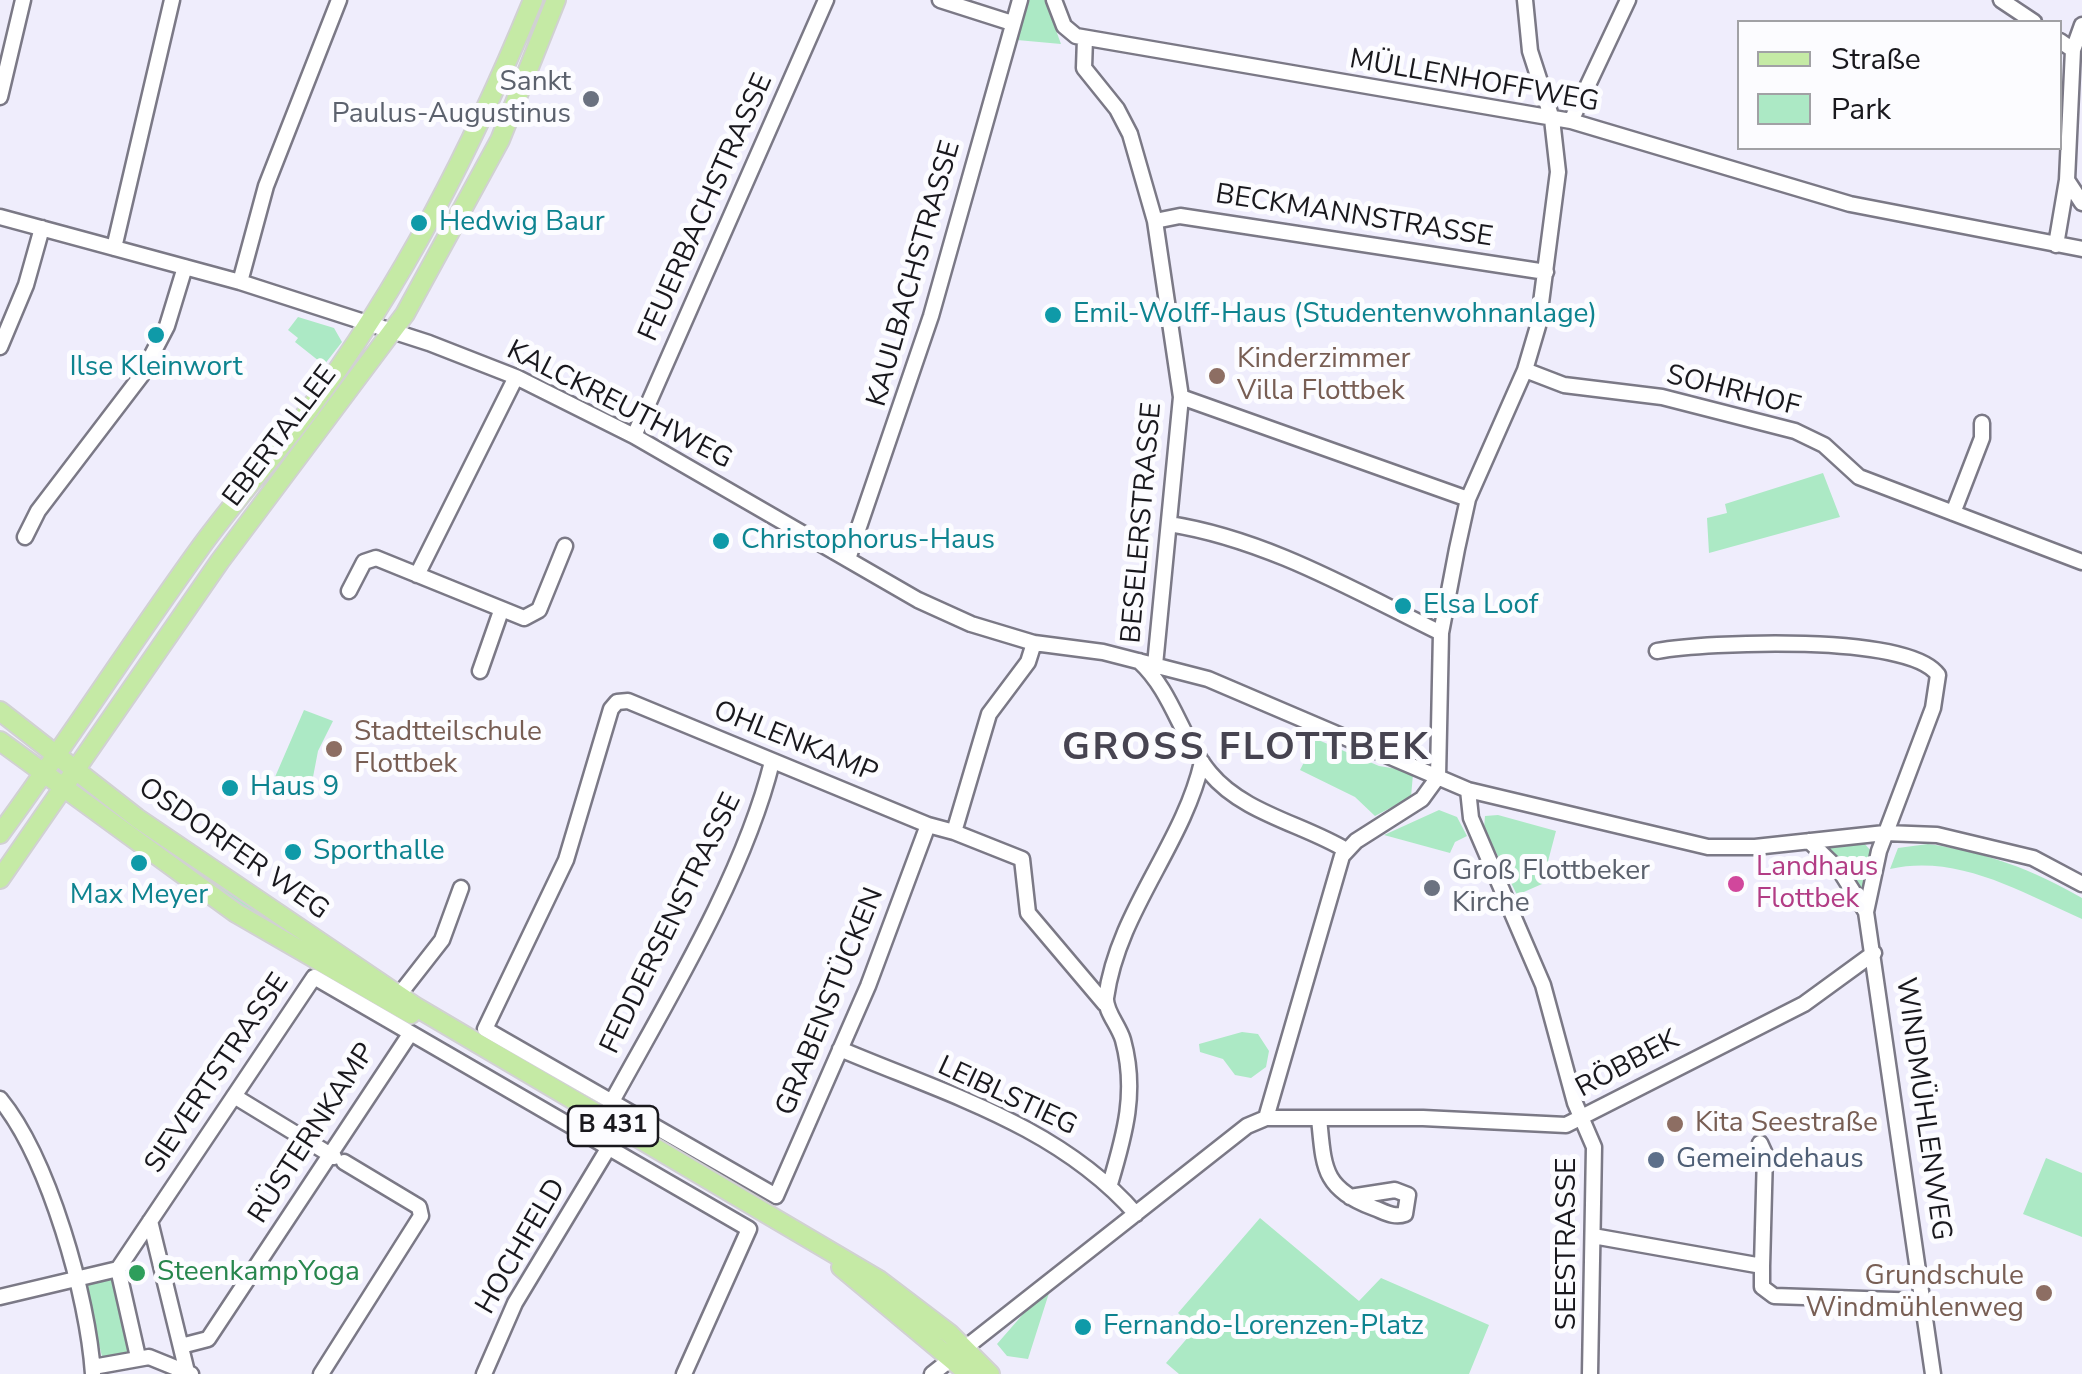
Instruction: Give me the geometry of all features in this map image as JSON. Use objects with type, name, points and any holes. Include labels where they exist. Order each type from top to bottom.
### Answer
[{"type":"main road","name":"EBERTALLEE","points":[[0,834],[58,756],[202,544],[309,410],[370,321],[431,223],[474,140],[533,0]]},
{"type":"main road","name":"EBERTALLEE","points":[[0,879],[220,561],[394,330],[453,233],[500,140],[556,0]]},
{"type":"main road","name":"OSDORFER WEG","points":[[0,711],[225,880],[443,1024],[888,1286],[959,1353]]},
{"type":"main road","name":"OSDORFER WEG","points":[[0,741],[64,790],[302,954],[398,1008],[443,1024]]},
{"type":"main road","name":"B 431","points":[[959,1353],[969,1374]]},
{"type":"main road","name":"B 431","points":[[959,1353],[990,1374]]},
{"type":"street","points":[[0,97],[24,0]]},
{"type":"street","points":[[114,248],[172,0]]},
{"type":"street","points":[[240,282],[272,169],[339,0]]},
{"type":"street","name":"FEUERBACHSTRASSE","points":[[634,436],[826,0]]},
{"type":"street","points":[[940,0],[1012,24]]},
{"type":"street","name":"KAULBACHSTRASSE","points":[[848,560],[932,316],[1020,0]]},
{"type":"street","name":"BESELERSTRASSE","points":[[1054,0],[1064,26],[1085,38],[1084,68],[1130,134],[1155,221],[1181,397],[1155,665]]},
{"type":"street","points":[[932,1374],[1246,1126],[1266,1118],[1332,880],[1346,850],[1415,804],[1438,778],[1441,633],[1468,499],[1525,370],[1546,272],[1558,172],[1552,119],[1530,51],[1524,0]]},
{"type":"street","points":[[1571,121],[1628,0]]},
{"type":"street","points":[[2001,0],[2031,20]]},
{"type":"street","points":[[2056,245],[2068,180],[2066,45],[2082,25]]},
{"type":"street","name":"MÜLLENHOFFWEG","points":[[1085,38],[1571,121],[1850,204],[2082,249]]},
{"type":"street","points":[[2068,180],[2082,203]]},
{"type":"street","name":"BECKMANNSTRASSE","points":[[1155,221],[1180,216],[1546,272]]},
{"type":"street","name":"KALCKREUTHWEG","points":[[0,217],[370,321],[516,377],[634,436],[942,611],[1034,643],[1188,674],[1468,790],[1681,843],[1755,847],[1885,833],[1982,842],[2033,858],[2082,884]]},
{"type":"street","points":[[0,347],[26,285],[42,228]]},
{"type":"street","points":[[25,536],[38,511],[141,376],[166,326],[184,267]]},
{"type":"street","name":"SOHRHOF","points":[[1525,370],[1564,386],[1662,397],[1794,431],[1824,445],[1859,477],[2082,562]]},
{"type":"street","points":[[417,575],[516,377]]},
{"type":"street","points":[[1181,397],[1468,499]]},
{"type":"street","points":[[1953,513],[1982,438],[1982,423]]},
{"type":"street","points":[[1169,524],[1222,532],[1309,568],[1441,633]]},
{"type":"street","points":[[348,591],[364,562],[376,558],[524,618],[538,610],[565,546]]},
{"type":"street","points":[[480,671],[501,611]]},
{"type":"street","points":[[954,832],[988,714],[1028,662],[1034,643]]},
{"type":"street","name":"WINDMÜHLENWEG","points":[[1656,650],[1706,643],[1859,648],[1904,654],[1931,666],[1939,678],[1938,691],[1885,833],[1866,912]]},
{"type":"street","name":"BESELERSTRASSE","points":[[1138,661],[1168,698],[1202,762],[1237,796],[1346,850]]},
{"type":"street","points":[[1168,698],[1188,674]]},
{"type":"street","name":"OHLENKAMP","points":[[610,1105],[488,1033],[484,1025],[538,925],[566,860],[616,702],[628,701],[1024,862],[1028,914],[1105,1004]]},
{"type":"street","name":"FEDDERSENSTRASSE","points":[[610,1105],[716,904],[766,788],[772,762]]},
{"type":"street","points":[[1110,1184],[1131,1104],[1122,1038],[1105,1004],[1116,951],[1177,826],[1202,762]]},
{"type":"street","name":"SEESTRASSE","points":[[1468,790],[1471,818],[1543,985],[1594,1147],[1590,1374]]},
{"type":"street","name":"GRABENSTÜCKEN","points":[[776,1196],[840,1049],[928,825]]},
{"type":"street","name":"WINDMÜHLENWEG","points":[[1809,841],[1840,871],[1866,912],[1933,1374]]},
{"type":"street","points":[[399,995],[442,940],[461,888]]},
{"type":"street","name":"RÖBBEK","points":[[1266,1118],[1424,1118],[1566,1126],[1804,1004],[1874,953]]},
{"type":"street","name":"SIEVERTSTRASSE","points":[[118,1269],[314,977],[302,954]]},
{"type":"street","points":[[314,977],[745,1225],[748,1235],[684,1374]]},
{"type":"street","name":"RÜSTERNKAMP","points":[[181,1346],[208,1339],[338,1159],[410,1034]]},
{"type":"street","name":"LEIBLSTIEG","points":[[840,1049],[1045,1138],[1110,1184],[1136,1214]]},
{"type":"street","points":[[234,1096],[419,1207],[422,1216],[321,1374]]},
{"type":"street","points":[[610,1105],[776,1196],[785,1226]]},
{"type":"street","points":[[3,1109],[51,1198],[74,1279],[93,1370],[138,1357],[189,1373]]},
{"type":"street","points":[[1319,1118],[1325,1172],[1350,1197]]},
{"type":"street","points":[[1760,1143],[1766,1154],[1762,1286],[1774,1296],[1924,1302]]},
{"type":"street","name":"HOCHFELD","points":[[484,1374],[515,1303],[609,1147]]},
{"type":"street","points":[[150,1221],[189,1373]]},
{"type":"street","points":[[1592,1236],[1762,1266]]},
{"type":"street","points":[[0,1297],[118,1269],[138,1357]]},
{"type":"green space","points":[[1028,0],[1045,0],[1061,44],[1017,40]]},
{"type":"green space","points":[[298,317],[334,328],[342,342],[324,365],[295,342],[298,338],[288,330]]},
{"type":"green space","points":[[1823,473],[1840,517],[1709,553],[1707,518],[1727,513],[1725,504]]},
{"type":"green space","points":[[304,710],[333,721],[318,751],[309,798],[272,784]]},
{"type":"green space","points":[[1316,739],[1379,766],[1410,771],[1411,797],[1375,816],[1355,797],[1300,770]]},
{"type":"green space","points":[[1439,810],[1457,817],[1467,836],[1455,842],[1450,853],[1384,835]]},
{"type":"green space","points":[[1498,815],[1556,831],[1542,884],[1517,895],[1484,828],[1485,816]]},
{"type":"green space","points":[[115,816],[293,934],[291,938],[236,905]]},
{"type":"green space","points":[[1863,842],[1872,852],[1863,898],[1822,847]]},
{"type":"green space","points":[[1928,844],[1989,857],[2045,878],[2082,898],[2082,919],[2012,887],[1965,871],[1916,866],[1890,869],[1898,848]]},
{"type":"green space","points":[[1242,1032],[1258,1034],[1269,1051],[1266,1067],[1251,1078],[1235,1075],[1223,1059],[1200,1052],[1199,1044]]},
{"type":"green space","points":[[2046,1158],[2082,1173],[2082,1237],[2023,1214]]},
{"type":"green space","points":[[1260,1218],[1359,1301],[1381,1278],[1489,1325],[1469,1374],[1179,1374],[1166,1363],[1195,1329],[1178,1313]]},
{"type":"green space","points":[[108,1278],[114,1281],[130,1351],[103,1360],[85,1291],[87,1285]]},
{"type":"green space","points":[[1049,1293],[1028,1359],[1007,1356],[997,1344],[1024,1313]]},
{"type":"place","name":"Sankt Paulus-Augustinus","points":[[591,99]]},
{"type":"place","name":"Hedwig Baur","points":[[419,223]]},
{"type":"place","name":"Emil-Wolff-Haus (Studentenwohnanlage)","points":[[1053,315]]},
{"type":"place","name":"Ilse Kleinwort","points":[[156,335]]},
{"type":"place","name":"Kinderzimmer Villa Flottbek","points":[[1217,376]]},
{"type":"place","name":"Christophorus-Haus","points":[[721,541]]},
{"type":"place","name":"Elsa Loof","points":[[1403,606]]},
{"type":"place","name":"Stadtteilschule Flottbek","points":[[334,749]]},
{"type":"place","name":"Haus 9","points":[[230,788]]},
{"type":"place","name":"Sporthalle","points":[[293,852]]},
{"type":"place","name":"Max Meyer","points":[[139,863]]},
{"type":"place","name":"Landhaus Flottbek","points":[[1736,884]]},
{"type":"place","name":"Groß Flottbeker Kirche","points":[[1432,888]]},
{"type":"place","name":"Kita Seestraße","points":[[1675,1124]]},
{"type":"place","name":"Gemeindehaus","points":[[1656,1160]]},
{"type":"place","name":"SteenkampYoga","points":[[137,1273]]},
{"type":"place","name":"Grundschule Windmühlenweg","points":[[2044,1293]]},
{"type":"place","name":"Fernando-Lorenzen-Platz","points":[[1083,1327]]},
{"type":"district","name":"GROSS FLOTTBEK","points":[[1246,750]]}]
